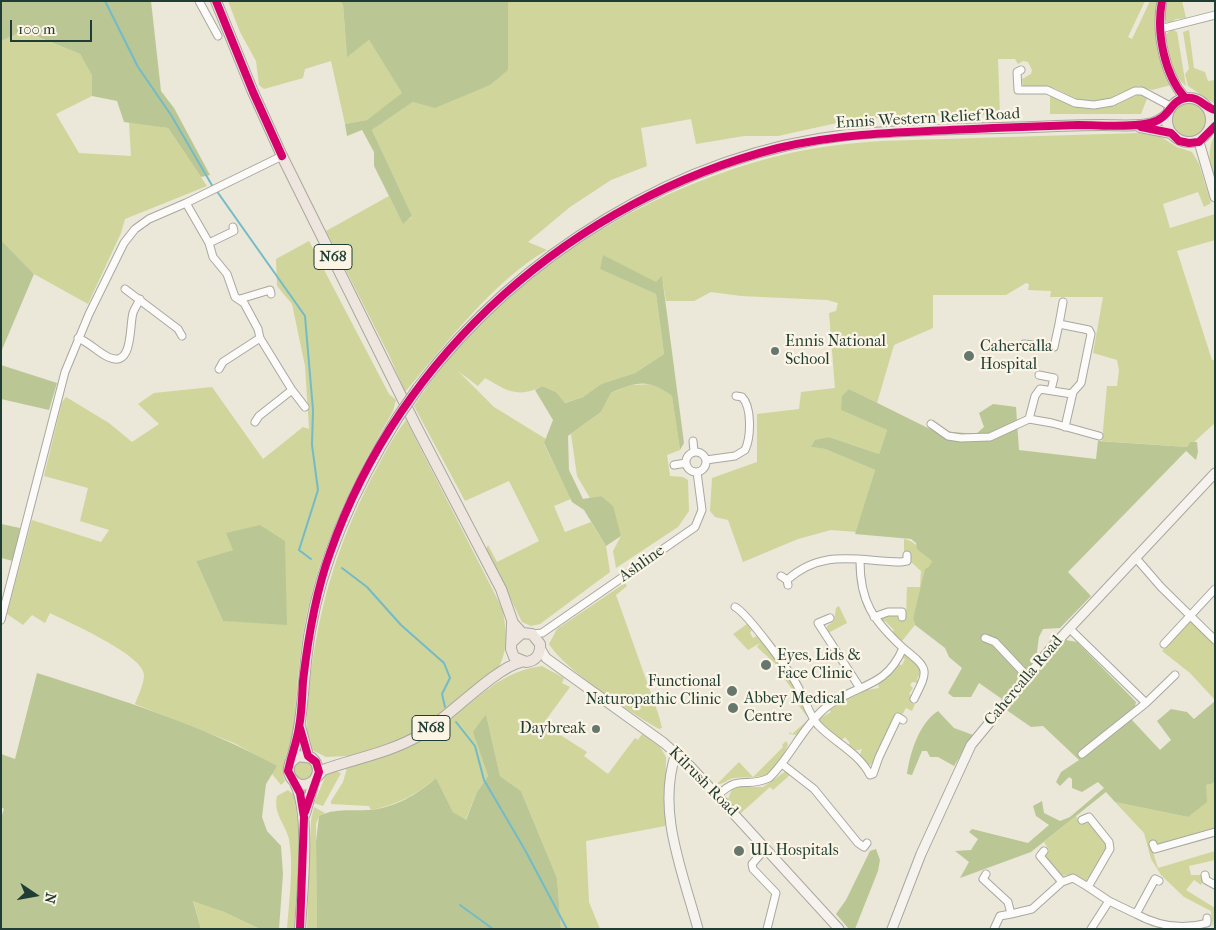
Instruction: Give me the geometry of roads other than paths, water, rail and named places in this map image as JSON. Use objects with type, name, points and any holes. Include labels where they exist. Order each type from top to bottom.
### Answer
[{"type":"main road","name":"N68","points":[[216,1],[282,156],[416,426],[501,589],[510,615],[518,630],[535,638]]},
{"type":"main road","points":[[1185,98],[1195,98],[1212,109],[1213,127],[1199,142],[1189,143],[1179,140],[1170,133],[1167,123],[1170,110],[1185,98]]},
{"type":"main road","name":"Ennis Western Relief Road","points":[[290,763],[300,726],[310,633],[330,553],[353,498],[398,417],[441,357],[474,320],[540,262],[601,222],[668,187],[705,171],[779,148],[847,135],[1064,126],[1134,126],[1153,123],[1170,110]]},
{"type":"main road","name":"Ennis Western Relief Road","points":[[1134,126],[1170,133]]},
{"type":"main road","name":"N68","points":[[316,779],[323,770],[342,763],[381,754],[419,736],[443,720],[505,668],[510,661],[512,646],[510,615]]},
{"type":"main road","points":[[521,662],[514,657],[512,646],[535,638],[534,659]]},
{"type":"main road","name":"N68","points":[[505,668],[534,659]]},
{"type":"main road","name":"Ennis Western Relief Road","points":[[300,726],[310,757]]},
{"type":"main road","points":[[300,929],[304,817],[300,793],[289,775],[290,763],[298,756],[310,757],[318,766],[316,779],[304,817]]},
{"type":"main road","name":"N68","points":[[310,757],[342,763]]},
{"type":"main road","points":[[295,783],[305,785],[316,779]]},
{"type":"street","points":[[199,1],[218,36]]},
{"type":"street","points":[[1162,1],[1160,29],[1170,70],[1185,98]]},
{"type":"street","points":[[1160,29],[1215,15]]},
{"type":"street","points":[[1021,70],[1017,72],[1018,90],[1047,90],[1075,103],[1094,105],[1112,102],[1135,91],[1142,91],[1170,110]]},
{"type":"street","points":[[1199,142],[1215,197]]},
{"type":"street","points":[[1,620],[65,372],[78,338],[115,258],[135,229],[148,219],[186,204],[282,156]]},
{"type":"street","points":[[186,204],[209,243],[213,257],[227,274],[231,289],[240,299],[258,328],[260,338],[292,390],[305,407]]},
{"type":"street","points":[[209,243],[234,231],[233,227]]},
{"type":"street","points":[[125,289],[178,329],[182,336]]},
{"type":"street","points":[[240,299],[270,290],[271,294]]},
{"type":"street","points":[[78,338],[96,347],[108,357],[115,359],[120,357],[128,349],[132,314],[140,299]]},
{"type":"street","points":[[1024,344],[1054,348],[1063,302]]},
{"type":"street","points":[[1059,324],[1089,330],[1090,334],[1081,383],[1072,394],[1065,427]]},
{"type":"street","points":[[219,369],[223,362],[260,338]]},
{"type":"street","points":[[1039,375],[1054,378],[1052,390]]},
{"type":"street","points":[[1029,419],[1037,391],[1040,389],[1072,394]]},
{"type":"street","points":[[255,422],[259,416],[292,390]]},
{"type":"street","points":[[706,460],[735,456],[745,450],[749,439],[747,405],[742,397],[736,396]]},
{"type":"street","points":[[931,424],[953,437],[984,438],[1029,419],[1099,436]]},
{"type":"street","points":[[693,441],[694,452]]},
{"type":"street","points":[[694,452],[703,454],[706,460],[704,468],[697,472],[689,469],[686,463],[688,455],[694,452]]},
{"type":"street","points":[[674,465],[686,463]]},
{"type":"street","name":"Ashline","points":[[535,638],[694,527],[702,510],[697,472]]},
{"type":"street","name":"Cahercalla Road","points":[[892,929],[921,854],[959,767],[971,745],[1027,676],[1070,628],[1215,473]]},
{"type":"street","points":[[786,580],[807,565],[820,560],[832,558],[901,562],[907,561],[907,556]]},
{"type":"street","points":[[1135,557],[1161,587],[1215,640]]},
{"type":"street","points":[[860,561],[863,597],[874,617],[881,627],[922,664],[924,680],[916,687],[914,700]]},
{"type":"street","points":[[1164,644],[1215,589]]},
{"type":"street","points":[[735,607],[743,611],[754,628],[780,658],[800,690],[817,724],[838,740],[863,765],[870,775],[873,774],[898,717],[903,720]]},
{"type":"street","points":[[874,617],[888,612],[902,612],[902,616]]},
{"type":"street","points":[[830,618],[818,623],[856,679],[860,688]]},
{"type":"street","points":[[1070,628],[1146,703]]},
{"type":"street","name":"Kilrush Road","points":[[535,638],[546,658],[676,753],[718,795],[839,929]]},
{"type":"street","points":[[985,638],[995,642],[1027,676]]},
{"type":"street","points":[[718,795],[732,783],[763,781],[769,778],[782,764],[815,719],[834,702],[860,688],[871,685],[887,673],[903,648]]},
{"type":"street","points":[[534,659],[546,658]]},
{"type":"street","points":[[1082,754],[1146,703],[1174,675]]},
{"type":"street","points":[[676,753],[669,773],[672,842],[698,929]]},
{"type":"street","points":[[782,764],[814,789],[858,844],[864,847],[867,843]]},
{"type":"street","points":[[1082,820],[1089,817],[1109,842],[1110,849],[1088,887]]},
{"type":"street","points":[[1153,844],[1155,849],[1215,832]]},
{"type":"street","points":[[766,848],[752,864],[753,869],[776,893],[766,929]]},
{"type":"street","points":[[1044,851],[1040,856],[1062,882]]},
{"type":"street","points":[[986,874],[983,879],[1008,902],[1011,914]]},
{"type":"street","points":[[1205,874],[1206,880],[1215,885]]},
{"type":"street","points":[[994,929],[1000,916],[1032,909],[1062,882],[1073,878],[1109,902],[1136,914],[1152,926],[1198,926],[1208,923],[1207,918]]},
{"type":"street","points":[[1136,914],[1155,879],[1160,881]]},
{"type":"street","points":[[1091,929],[1109,902]]},
{"type":"waterway","points":[[105,1],[138,67],[171,115],[213,187]]},
{"type":"waterway","points":[[216,190],[305,316],[313,410],[312,445],[318,490],[299,550],[311,559]]},
{"type":"waterway","points":[[342,568],[367,587],[401,625],[444,663],[450,678],[442,694],[445,707]]},
{"type":"waterway","points":[[456,722],[475,746],[484,780],[525,850],[567,929]]},
{"type":"waterway","points":[[460,905],[493,929]]},
{"type":"place","name":"Ennis National School","points":[[775,351]]},
{"type":"place","name":"Cahercalla Hospital","points":[[969,356]]},
{"type":"place","name":"Eyes, Lids & Face Clinic","points":[[766,665]]},
{"type":"place","name":"Functional Naturopathic Clinic","points":[[732,691]]},
{"type":"place","name":"Abbey Medical Centre","points":[[733,708]]},
{"type":"place","name":"Daybreak","points":[[596,729]]},
{"type":"place","name":"UL Hospitals","points":[[739,851]]}]
